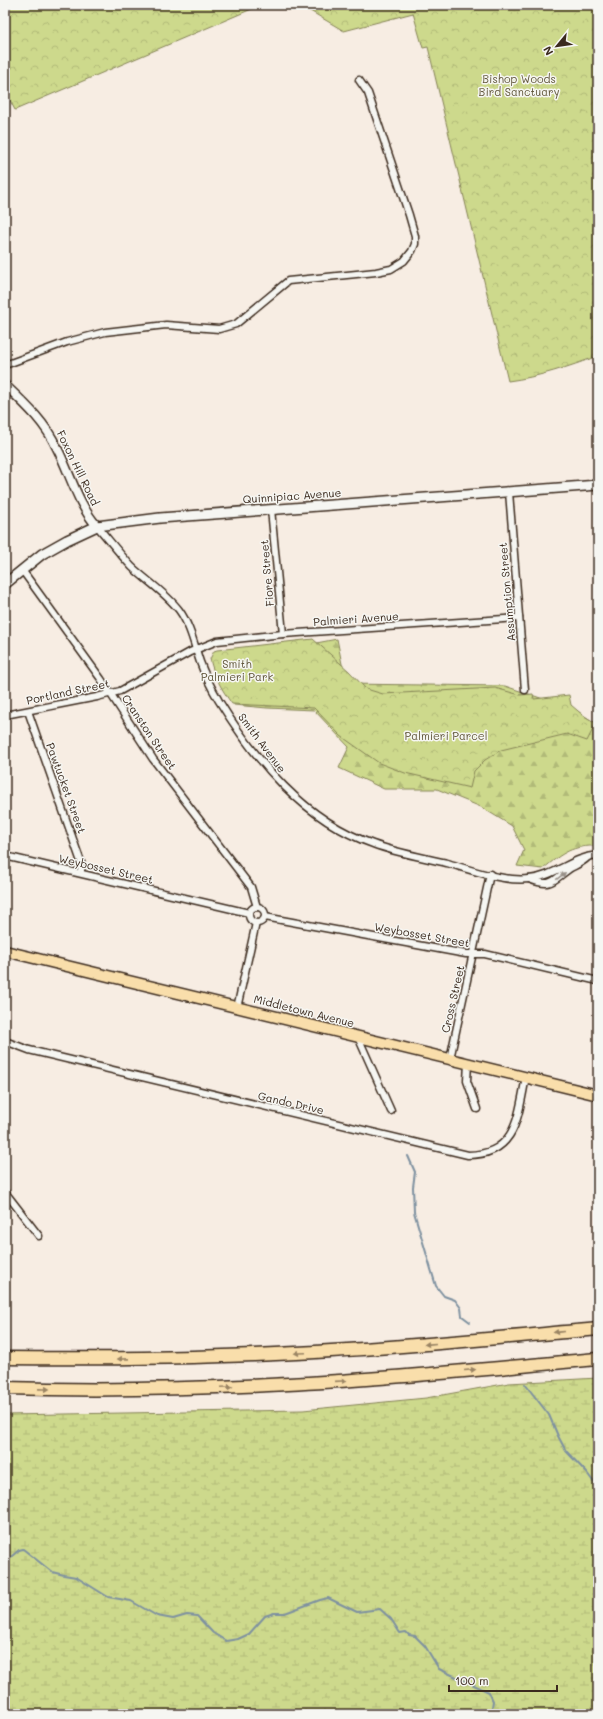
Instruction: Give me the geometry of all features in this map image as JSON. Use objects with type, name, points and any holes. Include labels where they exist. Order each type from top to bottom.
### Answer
[{"type":"highway","points":[[5,1358],[162,1358],[289,1354],[404,1346],[598,1329]]},
{"type":"highway","points":[[5,1388],[145,1389],[288,1384],[386,1378],[598,1359]]},
{"type":"main road","name":"Quinnipiac Avenue","points":[[5,584],[32,561],[50,549],[97,526],[154,519],[598,485]]},
{"type":"main road","name":"Middletown Avenue","points":[[5,951],[598,1095]]},
{"type":"street","points":[[5,365],[67,342],[105,332],[166,325],[219,329],[236,324],[288,281],[391,269],[404,261],[412,252],[415,244],[415,236],[368,93],[359,80]]},
{"type":"street","name":"Foxon Hill Road","points":[[5,384],[31,410],[46,428],[59,451],[88,514],[97,526]]},
{"type":"street","name":"Assumption Street","points":[[509,492],[525,690]]},
{"type":"street","name":"Fiore Street","points":[[271,510],[283,634]]},
{"type":"street","name":"Smith Avenue","points":[[97,526],[131,565],[179,610],[190,630],[208,683],[229,717],[270,771],[305,806],[348,834],[373,844],[490,874],[529,879]]},
{"type":"street","name":"Cranston Street","points":[[22,570],[111,694],[153,759],[250,887],[257,907]]},
{"type":"street","name":"Palmieri Avenue","points":[[197,648],[217,641],[283,634],[519,618]]},
{"type":"street","name":"Portland Street","points":[[5,715],[120,691],[197,648]]},
{"type":"street","name":"Pawtucket Street","points":[[28,711],[81,862],[81,873]]},
{"type":"street","points":[[529,879],[548,874],[578,859],[598,855]]},
{"type":"street","name":"Weybosset Street","points":[[5,856],[250,913]]},
{"type":"street","points":[[529,879],[543,884],[550,883],[570,869],[582,864],[588,857]]},
{"type":"street","name":"Cross Street","points":[[450,1058],[490,874]]},
{"type":"street","points":[[257,907],[264,909],[265,916],[263,921],[256,923],[250,918],[250,913],[253,908],[257,907]]},
{"type":"street","name":"Weybosset Street","points":[[265,916],[473,955],[485,954],[598,981]]},
{"type":"street","points":[[237,1008],[256,923]]},
{"type":"street","points":[[358,1037],[391,1110]]},
{"type":"street","name":"Gando Drive","points":[[5,1041],[29,1050],[468,1155],[477,1155],[496,1148],[508,1138],[517,1121],[526,1077]]},
{"type":"street","points":[[468,1063],[467,1080],[477,1109]]},
{"type":"street","points":[[5,1192],[39,1236]]},
{"type":"green space","points":[[5,5],[261,5],[15,110],[5,91]]},
{"type":"green space","name":"Bishop Woods Bird Sanctuary","points":[[300,5],[598,5],[598,356],[565,368],[508,381],[428,47],[423,48],[413,13],[344,31]]},
{"type":"green space","name":"Palmieri Parcel","points":[[313,639],[349,671],[366,689],[383,694],[495,688],[520,695],[533,694],[534,699],[569,695],[571,705],[584,716],[596,723],[587,741],[567,734],[501,750],[485,760],[474,771],[470,788],[405,773],[379,763],[341,736],[314,708],[232,704],[219,683],[210,659],[214,651],[217,650]]},
{"type":"green space","points":[[337,639],[346,684],[505,686],[576,710],[598,725],[598,846],[582,847],[568,851],[543,869],[517,866],[524,850],[512,826],[481,807],[437,789],[384,789],[339,768],[349,747],[314,710],[234,705],[234,699],[301,646]]},
{"type":"green space","points":[[598,1378],[598,1714],[5,1714],[5,1415],[303,1410],[426,1398],[509,1383]]},
{"type":"waterway","points":[[408,1156],[415,1172],[413,1187],[414,1212],[436,1286],[444,1296],[455,1300],[461,1308],[462,1316],[470,1322]]},
{"type":"waterway","points":[[525,1384],[549,1415],[566,1451],[587,1473],[598,1488]]},
{"type":"waterway","points":[[5,1562],[19,1550],[23,1549],[52,1572],[76,1577],[108,1597],[131,1601],[157,1616],[173,1619],[187,1615],[197,1616],[213,1633],[226,1641],[238,1639],[249,1634],[265,1616],[274,1613],[285,1613],[328,1598],[357,1612],[380,1609],[391,1619],[400,1633],[406,1632],[409,1635],[415,1636],[425,1646],[439,1669],[489,1692],[493,1701],[491,1714]]},
{"type":"waterway","points":[[5,1564],[9,1567],[9,1577],[5,1581]]},
{"type":"waterway","points":[[254,1714],[278,1711],[302,1714]]},
{"type":"park label","name":"Smith Palmieri Park","points":[[237,670]]}]
